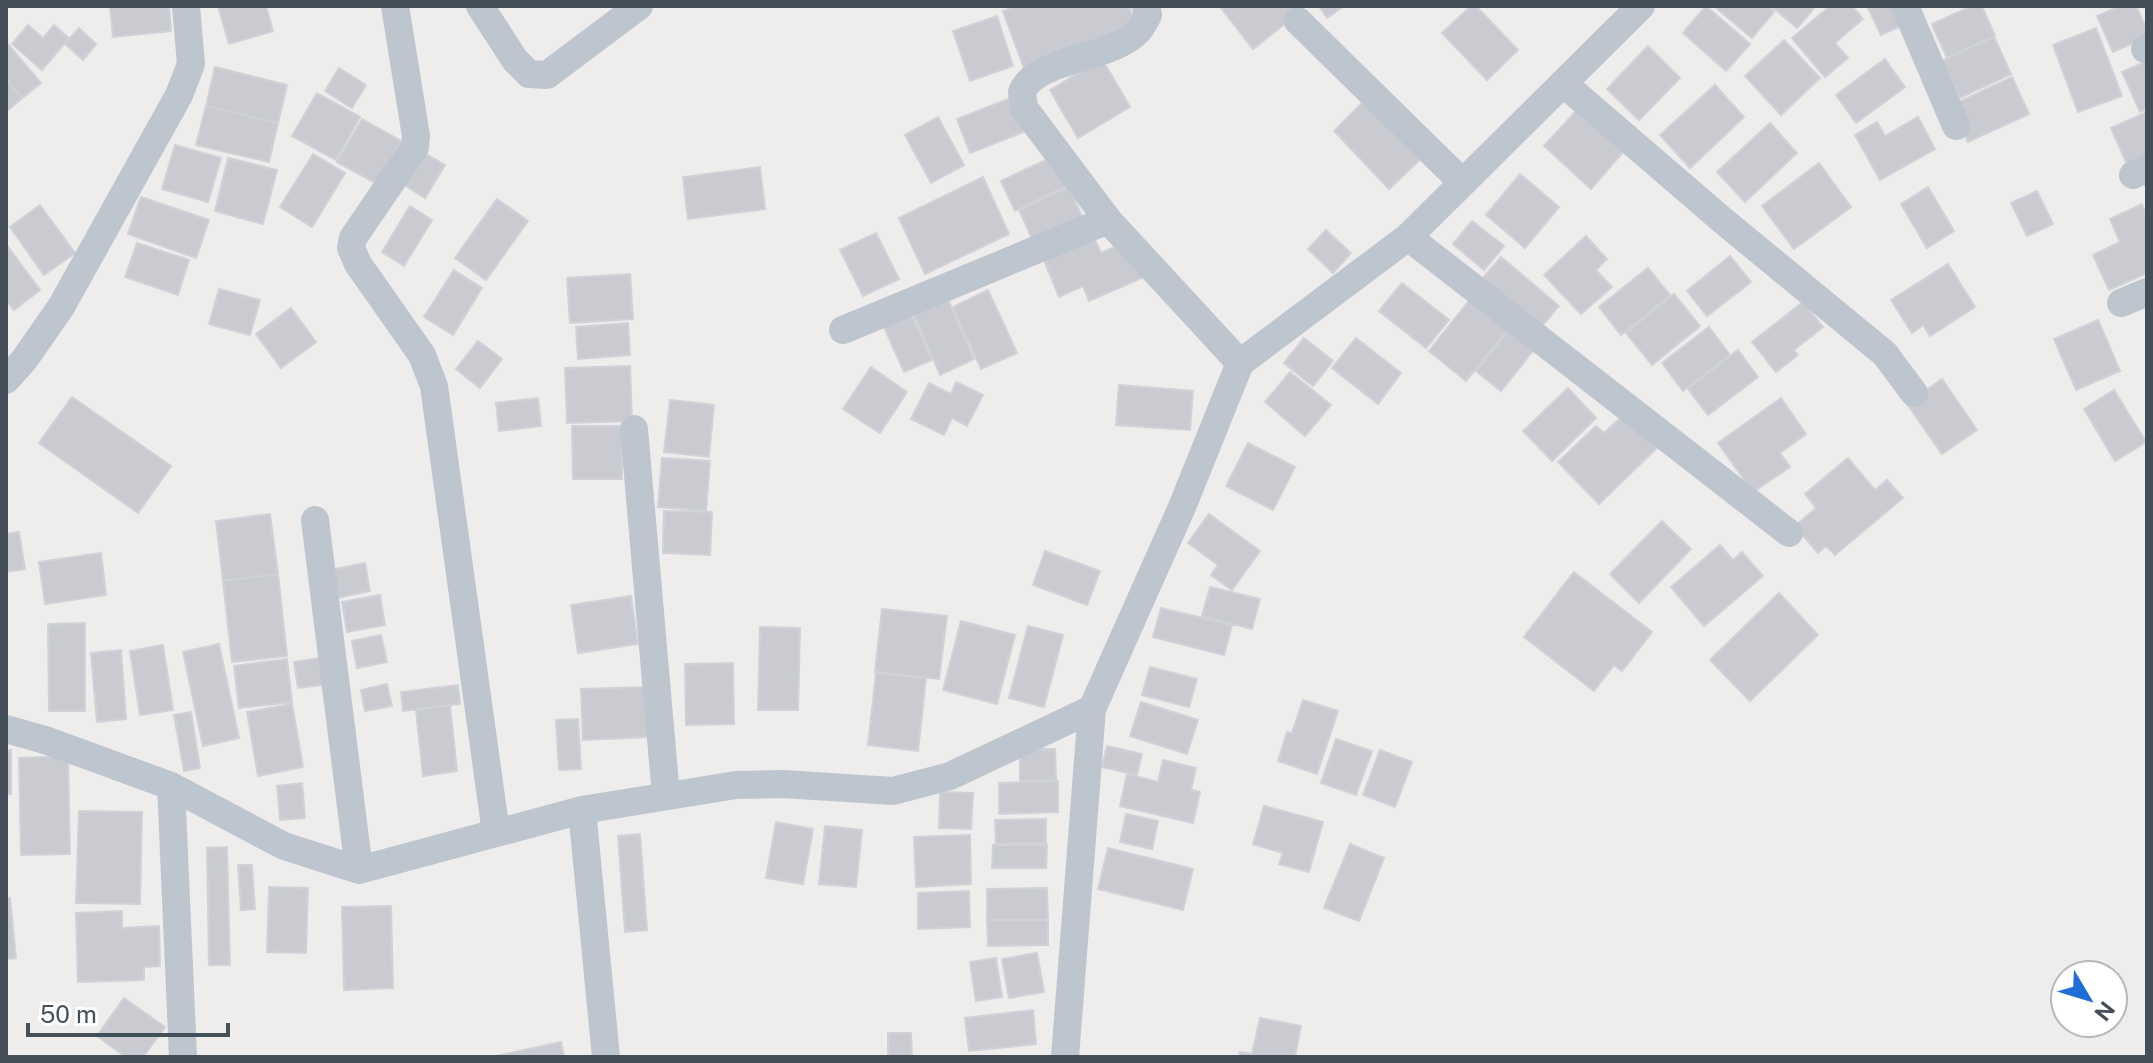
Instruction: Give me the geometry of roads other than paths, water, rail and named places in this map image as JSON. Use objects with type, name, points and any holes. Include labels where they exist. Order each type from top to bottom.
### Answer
[{"type":"street","points":[[6,380],[61,307],[179,95],[191,64],[186,6]]},
{"type":"street","points":[[395,6],[416,136],[415,147],[353,238],[351,248],[358,264],[422,355],[434,386],[496,833]]},
{"type":"street","points":[[480,6],[522,67],[529,74],[547,75],[639,6]]},
{"type":"street","points":[[1146,6],[1148,15],[1138,32],[1124,41],[1032,76],[1022,92],[1024,108],[1108,220],[1240,363]]},
{"type":"street","points":[[1065,1057],[1092,709],[1182,507],[1240,363],[1408,237],[1461,181],[1641,6]]},
{"type":"street","points":[[1905,6],[1956,126]]},
{"type":"street","points":[[1298,21],[1461,181]]},
{"type":"street","points":[[1563,83],[1885,354],[1914,393]]},
{"type":"street","points":[[843,330],[1108,220]]},
{"type":"street","points":[[1408,237],[1789,533]]},
{"type":"street","points":[[2121,303],[2147,292]]},
{"type":"street","points":[[634,429],[666,796]]},
{"type":"street","points":[[315,520],[359,870]]},
{"type":"street","points":[[6,729],[171,786],[284,846],[359,870],[582,810],[736,785],[783,784],[893,791],[950,776],[1092,709]]},
{"type":"street","points":[[171,786],[183,1057]]},
{"type":"street","points":[[582,810],[606,1057]]}]
